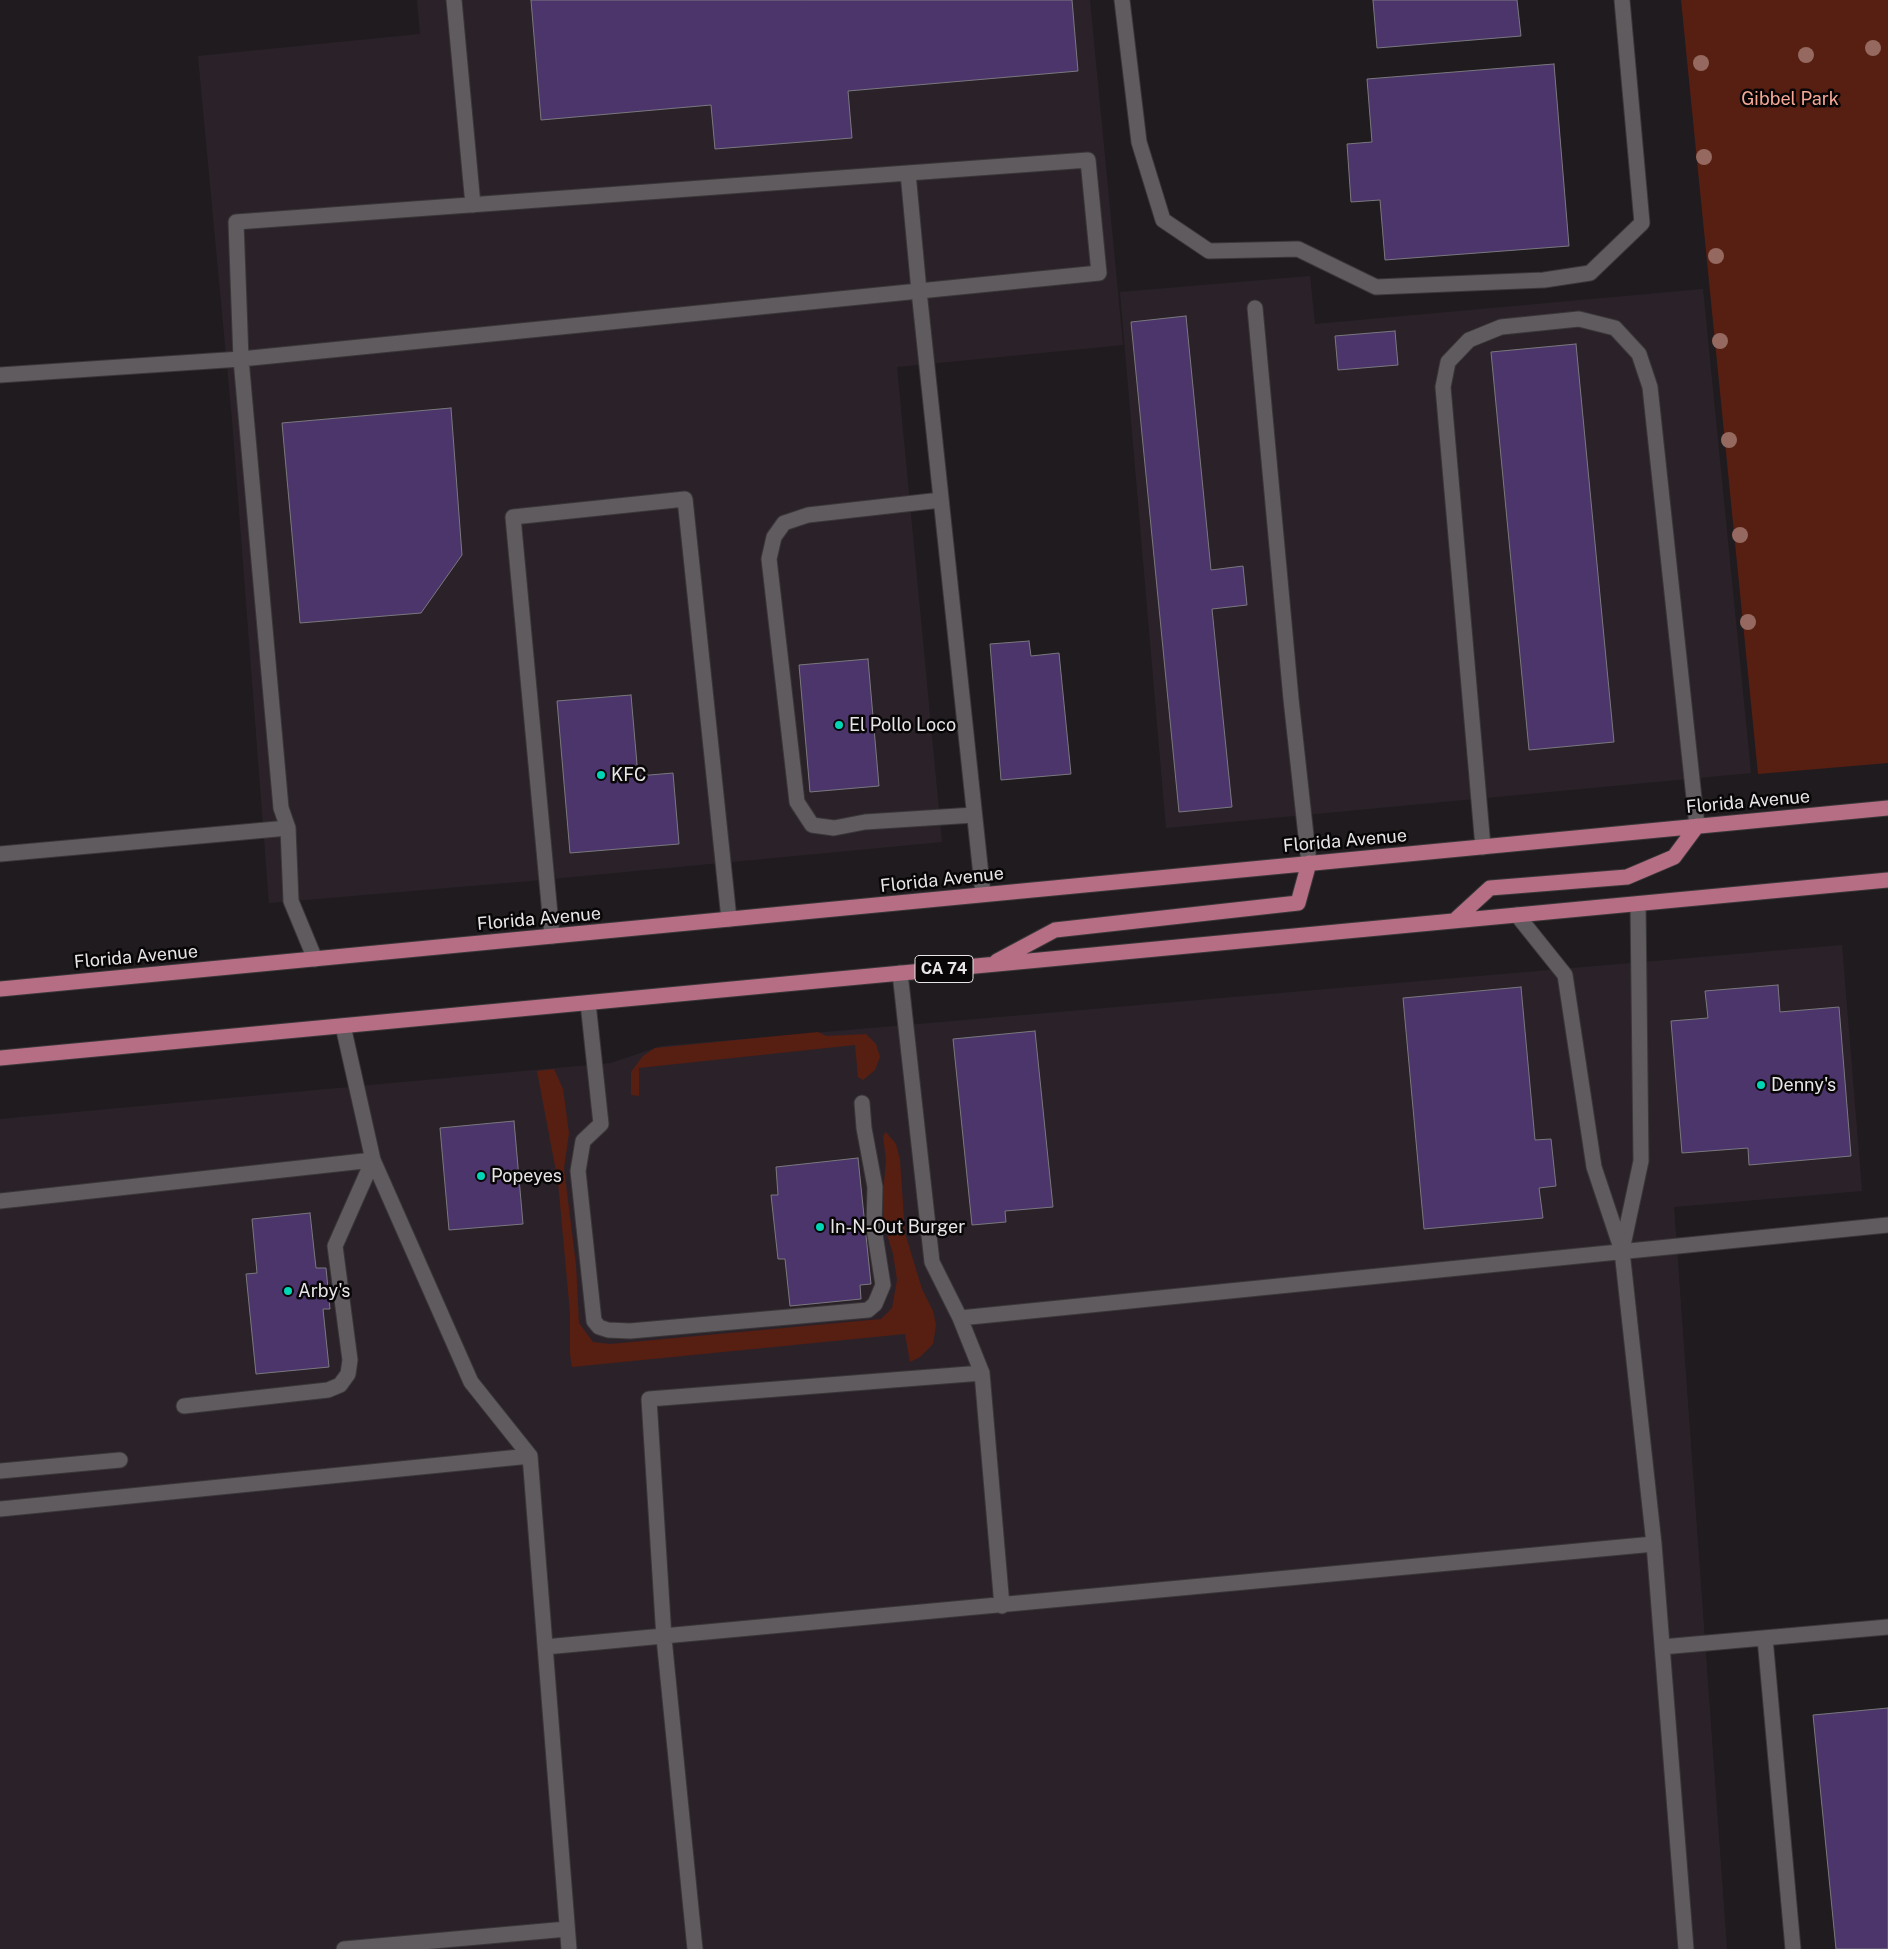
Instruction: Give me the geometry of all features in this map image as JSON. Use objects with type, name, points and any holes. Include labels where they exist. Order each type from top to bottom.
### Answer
[{"type":"main road","name":"Florida Avenue","points":[[0,989],[1888,808]]},
{"type":"main road","points":[[1454,921],[1490,888],[1627,877],[1674,857],[1697,826]]},
{"type":"main road","points":[[991,965],[1056,930],[1298,903],[1309,863]]},
{"type":"main road","name":"CA 74","points":[[0,1058],[1888,880]]},
{"type":"lane","points":[[454,0],[473,205]]},
{"type":"lane","points":[[1122,0],[1139,142],[1163,220],[1209,251],[1298,249],[1376,287],[1544,280],[1590,273],[1642,223],[1622,0]]},
{"type":"lane","points":[[0,375],[241,359],[1099,273],[1088,160],[236,222],[241,359],[281,808],[288,828],[291,901],[315,959]]},
{"type":"lane","points":[[908,173],[983,894]]},
{"type":"lane","points":[[1255,308],[1290,699],[1309,863]]},
{"type":"lane","points":[[1483,847],[1443,387],[1448,362],[1469,340],[1501,327],[1579,319],[1615,328],[1639,354],[1650,387],[1697,826]]},
{"type":"lane","points":[[552,936],[513,517],[685,499],[729,919]]},
{"type":"lane","points":[[941,500],[808,515],[784,523],[774,537],[769,559],[797,802],[812,825],[834,828],[865,822],[974,815]]},
{"type":"lane","points":[[0,854],[288,828]]},
{"type":"lane","points":[[1622,1251],[1641,1161],[1638,904]]},
{"type":"lane","points":[[1517,915],[1565,975],[1594,1167],[1622,1251],[1654,1544],[1686,1949]]},
{"type":"lane","points":[[900,974],[932,1262],[960,1318],[982,1373],[1002,1606]]},
{"type":"lane","points":[[588,1003],[601,1124],[583,1141],[578,1171],[594,1321],[600,1327],[608,1330],[630,1331],[868,1310],[875,1304],[883,1285],[874,1228],[875,1187],[866,1145],[862,1103]]},
{"type":"lane","points":[[343,1026],[373,1160],[471,1382],[530,1456],[569,1949]]},
{"type":"lane","points":[[0,1201],[373,1160]]},
{"type":"lane","points":[[184,1406],[328,1390],[340,1385],[348,1374],[350,1360],[336,1246],[373,1160]]},
{"type":"lane","points":[[960,1318],[1888,1225]]},
{"type":"lane","points":[[695,1949],[664,1638],[649,1399],[982,1373]]},
{"type":"lane","points":[[0,1509],[530,1456]]},
{"type":"lane","points":[[0,1471],[120,1460]]},
{"type":"lane","points":[[546,1648],[1654,1544]]},
{"type":"lane","points":[[1662,1647],[1888,1627]]},
{"type":"lane","points":[[1766,1638],[1793,1949]]},
{"type":"lane","points":[[344,1949],[567,1929]]},
{"type":"shaded area","points":[[417,0],[1090,0],[1123,345],[897,367],[942,842],[530,881],[269,903],[232,419],[198,56],[420,34]]},
{"type":"shaded area","points":[[1310,276],[1315,324],[1703,289],[1751,773],[1166,828],[1120,292]]},
{"type":"shaded area","points":[[1842,945],[1862,1191],[1674,1207],[1727,1949],[0,1949],[0,1119],[611,1063],[661,1046]]},
{"type":"green space","name":"Gibbel Park","points":[[1681,0],[1888,0],[1888,763],[1758,774]]},
{"type":"green space","points":[[818,1032],[826,1036],[866,1034],[876,1044],[880,1057],[875,1070],[863,1080],[858,1077],[855,1045],[639,1068],[639,1096],[631,1095],[631,1072],[643,1056],[655,1048]]},
{"type":"green space","points":[[554,1069],[563,1089],[569,1133],[564,1168],[576,1265],[579,1323],[593,1342],[610,1344],[881,1319],[892,1308],[897,1280],[893,1254],[885,1228],[882,1204],[886,1160],[883,1136],[886,1132],[896,1144],[900,1160],[905,1233],[922,1289],[933,1311],[936,1325],[933,1344],[920,1357],[910,1362],[905,1334],[572,1367],[570,1355],[570,1313],[558,1182],[537,1071]]},
{"type":"building","points":[[531,0],[1072,0],[1078,71],[848,91],[852,138],[715,149],[711,105],[541,120]]},
{"type":"building","points":[[1373,0],[1517,0],[1521,36],[1377,48]]},
{"type":"building","points":[[1554,64],[1569,246],[1385,260],[1380,200],[1351,202],[1347,144],[1372,142],[1367,79]]},
{"type":"building","points":[[1186,316],[1211,570],[1243,566],[1247,605],[1212,609],[1232,807],[1179,812],[1131,322]]},
{"type":"building","points":[[1395,331],[1398,365],[1338,370],[1335,336]]},
{"type":"building","points":[[1576,344],[1614,742],[1529,750],[1491,352]]},
{"type":"building","points":[[451,408],[462,555],[421,613],[300,623],[282,423]]},
{"type":"building","points":[[1029,641],[1031,656],[1059,653],[1071,774],[1001,780],[990,644]]},
{"type":"building","name":"El Pollo Loco","points":[[868,659],[879,786],[810,792],[799,665]]},
{"type":"building","name":"KFC","points":[[631,695],[638,776],[673,773],[679,844],[570,853],[557,701]]},
{"type":"building","name":"Denny's","points":[[1778,985],[1780,1012],[1839,1007],[1851,1156],[1749,1165],[1748,1148],[1682,1153],[1671,1021],[1708,1018],[1705,991]]},
{"type":"building","points":[[1521,987],[1535,1140],[1551,1139],[1556,1186],[1539,1188],[1543,1218],[1424,1229],[1403,998]]},
{"type":"building","points":[[1035,1031],[1053,1207],[1005,1211],[1006,1222],[972,1225],[953,1039]]},
{"type":"building","name":"Popeyes","points":[[514,1121],[523,1224],[449,1230],[440,1128]]},
{"type":"building","name":"In-N-Out Burger","points":[[858,1158],[871,1284],[860,1285],[861,1299],[790,1306],[785,1259],[778,1259],[771,1195],[778,1195],[776,1167]]},
{"type":"building","name":"Arby's","points":[[310,1213],[316,1268],[326,1268],[330,1309],[323,1309],[329,1367],[256,1374],[246,1274],[257,1273],[252,1219]]},
{"type":"building","points":[[1888,1708],[1888,1949],[1836,1949],[1813,1715]]},
{"type":"place","name":"El Pollo Loco","points":[[839,725]]},
{"type":"place","name":"KFC","points":[[601,775]]},
{"type":"place","name":"Denny's","points":[[1761,1085]]},
{"type":"place","name":"Popeyes","points":[[481,1176]]},
{"type":"place","name":"In-N-Out Burger","points":[[820,1227]]},
{"type":"place","name":"Arby's","points":[[288,1291]]}]
